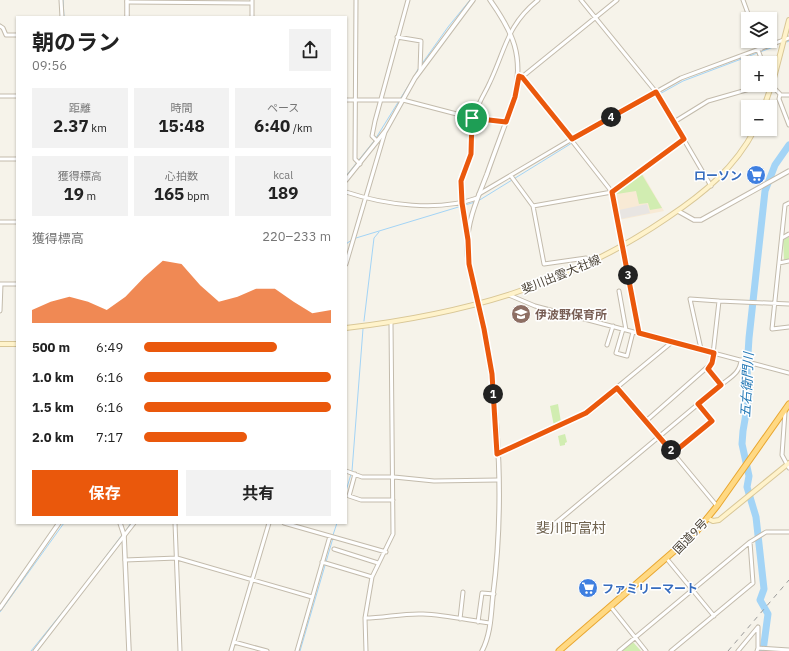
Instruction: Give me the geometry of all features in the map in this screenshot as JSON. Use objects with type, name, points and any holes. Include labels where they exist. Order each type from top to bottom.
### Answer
[{"type":"highway","name":"国道9号","points":[[559,651],[688,540],[717,506],[789,404]]},
{"type":"highway","name":"国道9号","points":[[556,651],[566,645]]},
{"type":"main road","points":[[777,62],[789,20]]},
{"type":"main road","name":"斐川出雲大社線","points":[[347,328],[391,323],[479,304],[509,295],[588,265],[623,246],[678,211],[711,186],[739,157],[751,136]]},
{"type":"main road","points":[[0,344],[16,344]]},
{"type":"main road","points":[[707,518],[713,521],[719,520],[752,492],[788,465]]},
{"type":"street","points":[[61,0],[62,16]]},
{"type":"street","points":[[356,0],[355,159],[360,164]]},
{"type":"street","points":[[376,141],[372,136],[380,100],[408,0]]},
{"type":"street","points":[[347,260],[364,198],[386,130],[420,71],[473,0]]},
{"type":"street","points":[[468,240],[471,217],[515,97],[520,77],[518,57],[510,31],[490,0]]},
{"type":"street","points":[[482,651],[487,642],[494,594],[499,527],[497,454],[492,374],[479,304],[469,264],[468,240],[462,203],[461,181],[471,154],[474,119],[478,103],[490,82],[510,31],[525,12],[538,0]]},
{"type":"street","points":[[581,0],[656,92],[711,186]]},
{"type":"street","points":[[520,77],[617,0]]},
{"type":"street","points":[[743,0],[747,12]]},
{"type":"street","points":[[127,16],[127,1],[252,1],[252,16]]},
{"type":"street","points":[[0,26],[3,28],[6,35],[16,34]]},
{"type":"street","points":[[397,38],[421,40],[420,71]]},
{"type":"street","points":[[347,192],[364,198],[400,204],[462,203],[478,196],[572,139],[681,78],[789,38]]},
{"type":"street","points":[[760,49],[762,56]]},
{"type":"street","points":[[520,77],[572,139],[612,192],[639,333]]},
{"type":"street","points":[[777,89],[789,125]]},
{"type":"street","points":[[674,122],[708,101],[741,92]]},
{"type":"street","points":[[780,95],[789,95]]},
{"type":"street","points":[[0,96],[16,96]]},
{"type":"street","points":[[347,100],[403,100],[474,119],[506,122]]},
{"type":"street","points":[[784,112],[789,110]]},
{"type":"street","points":[[347,179],[386,130]]},
{"type":"street","points":[[533,206],[612,192],[684,139]]},
{"type":"street","points":[[0,159],[16,160]]},
{"type":"street","points":[[678,211],[694,220],[701,220],[789,172]]},
{"type":"street","points":[[511,176],[533,206],[544,264],[586,258],[588,265]]},
{"type":"street","points":[[789,203],[785,205],[772,330],[789,327]]},
{"type":"street","points":[[0,222],[16,222]]},
{"type":"street","points":[[782,238],[789,234]]},
{"type":"street","points":[[779,264],[789,261]]},
{"type":"street","points":[[0,311],[0,284],[16,284]]},
{"type":"street","points":[[619,291],[625,330],[616,353],[627,356],[633,332]]},
{"type":"street","points":[[509,295],[535,306],[789,373]]},
{"type":"street","points":[[701,349],[690,299],[789,304]]},
{"type":"street","points":[[646,420],[708,369],[712,363],[719,301]]},
{"type":"street","points":[[366,651],[365,618],[372,577],[378,563],[386,552],[393,534],[394,477],[391,323]]},
{"type":"street","points":[[607,345],[612,326]]},
{"type":"street","points":[[497,454],[586,413],[672,342]]},
{"type":"street","points":[[552,526],[738,372],[741,368],[742,360]]},
{"type":"street","points":[[708,369],[721,385]]},
{"type":"street","points":[[617,388],[646,420],[717,506]]},
{"type":"street","points":[[673,453],[712,421],[698,404]]},
{"type":"street","points":[[785,409],[785,430],[782,455],[788,465]]},
{"type":"street","points":[[347,471],[362,477],[394,477],[434,481],[498,480]]},
{"type":"street","points":[[355,474],[349,496],[361,500],[393,500]]},
{"type":"street","points":[[0,608],[58,524]]},
{"type":"street","points":[[120,524],[124,535],[129,651]]},
{"type":"street","points":[[35,651],[133,524]]},
{"type":"street","points":[[175,524],[180,651]]},
{"type":"street","points":[[231,651],[269,524]]},
{"type":"street","points":[[288,524],[386,552]]},
{"type":"street","points":[[619,651],[750,542],[766,532],[789,532]]},
{"type":"street","points":[[297,651],[330,536]]},
{"type":"street","points":[[671,651],[754,583],[750,542]]},
{"type":"street","points":[[334,549],[378,563]]},
{"type":"street","points":[[125,560],[177,558],[312,597]]},
{"type":"street","points":[[667,559],[714,616]]},
{"type":"street","points":[[322,562],[372,577]]},
{"type":"street","points":[[460,619],[463,592]]},
{"type":"street","points":[[478,622],[482,593],[494,594]]},
{"type":"street","points":[[611,607],[646,651]]},
{"type":"street","points":[[365,618],[381,618],[393,614],[423,614],[490,623]]},
{"type":"street","points":[[738,651],[758,626],[758,649],[789,650]]},
{"type":"street","points":[[234,642],[267,651]]},
{"type":"shaded area","points":[[641,171],[664,211],[619,220],[613,192]]},
{"type":"shaded area","points":[[647,204],[650,213],[620,219],[619,210]]},
{"type":"green space","points":[[641,173],[662,208],[650,210],[648,203],[639,204],[636,191],[617,194],[615,191]]},
{"type":"green space","points":[[789,237],[789,259],[784,260],[783,240]]},
{"type":"green space","points":[[558,404],[561,422],[554,426],[550,406]]},
{"type":"green space","points":[[565,434],[567,442],[565,445],[560,446],[558,436]]},
{"type":"green space","points":[[633,642],[641,651],[622,651]]},
{"type":"waterway","points":[[63,0],[64,16]]},
{"type":"waterway","points":[[421,65],[448,27],[470,0]]},
{"type":"waterway","points":[[575,141],[683,81],[771,48]]},
{"type":"waterway","points":[[414,77],[418,69]]},
{"type":"waterway","points":[[376,138],[410,83]]},
{"type":"waterway","points":[[347,175],[374,141]]},
{"type":"waterway","points":[[478,201],[572,143]]},
{"type":"waterway","name":"五右衛門川","points":[[763,651],[768,614],[760,600],[764,589],[756,517],[747,487],[749,476],[742,444],[749,396],[747,370],[749,338],[765,191],[775,165],[789,145]]},
{"type":"waterway","points":[[356,238],[475,202]]},
{"type":"waterway","points":[[364,321],[374,238],[379,232]]},
{"type":"waterway","points":[[347,243],[353,239]]},
{"type":"waterway","points":[[352,471],[363,329]]},
{"type":"waterway","points":[[347,488],[351,474]]},
{"type":"waterway","points":[[0,612],[63,524]]},
{"type":"waterway","points":[[124,533],[130,524]]},
{"type":"waterway","points":[[333,535],[337,524]]},
{"type":"waterway","points":[[88,580],[122,535]]},
{"type":"waterway","points":[[300,651],[333,538]]},
{"type":"waterway","points":[[31,651],[70,603]]},
{"type":"railway","points":[[728,651],[789,580]]},
{"type":"place","name":"ローソン","points":[[756,175]]},
{"type":"place","name":"伊波野保育所","points":[[521,314]]},
{"type":"place","name":"ファミリーマート","points":[[588,588]]},
{"type":"district","name":"斐川町富村","points":[[571,528]]},
{"type":"route","points":[[519,76],[522,77],[572,139],[656,92],[684,139],[612,192],[639,333],[714,353],[712,363],[708,369],[721,385],[698,404],[712,421],[673,453],[617,388],[586,413],[497,454],[492,374],[479,304],[469,264],[467,247],[468,240],[462,203],[461,181],[471,154],[472,118],[506,122],[515,97],[519,76]]}]
